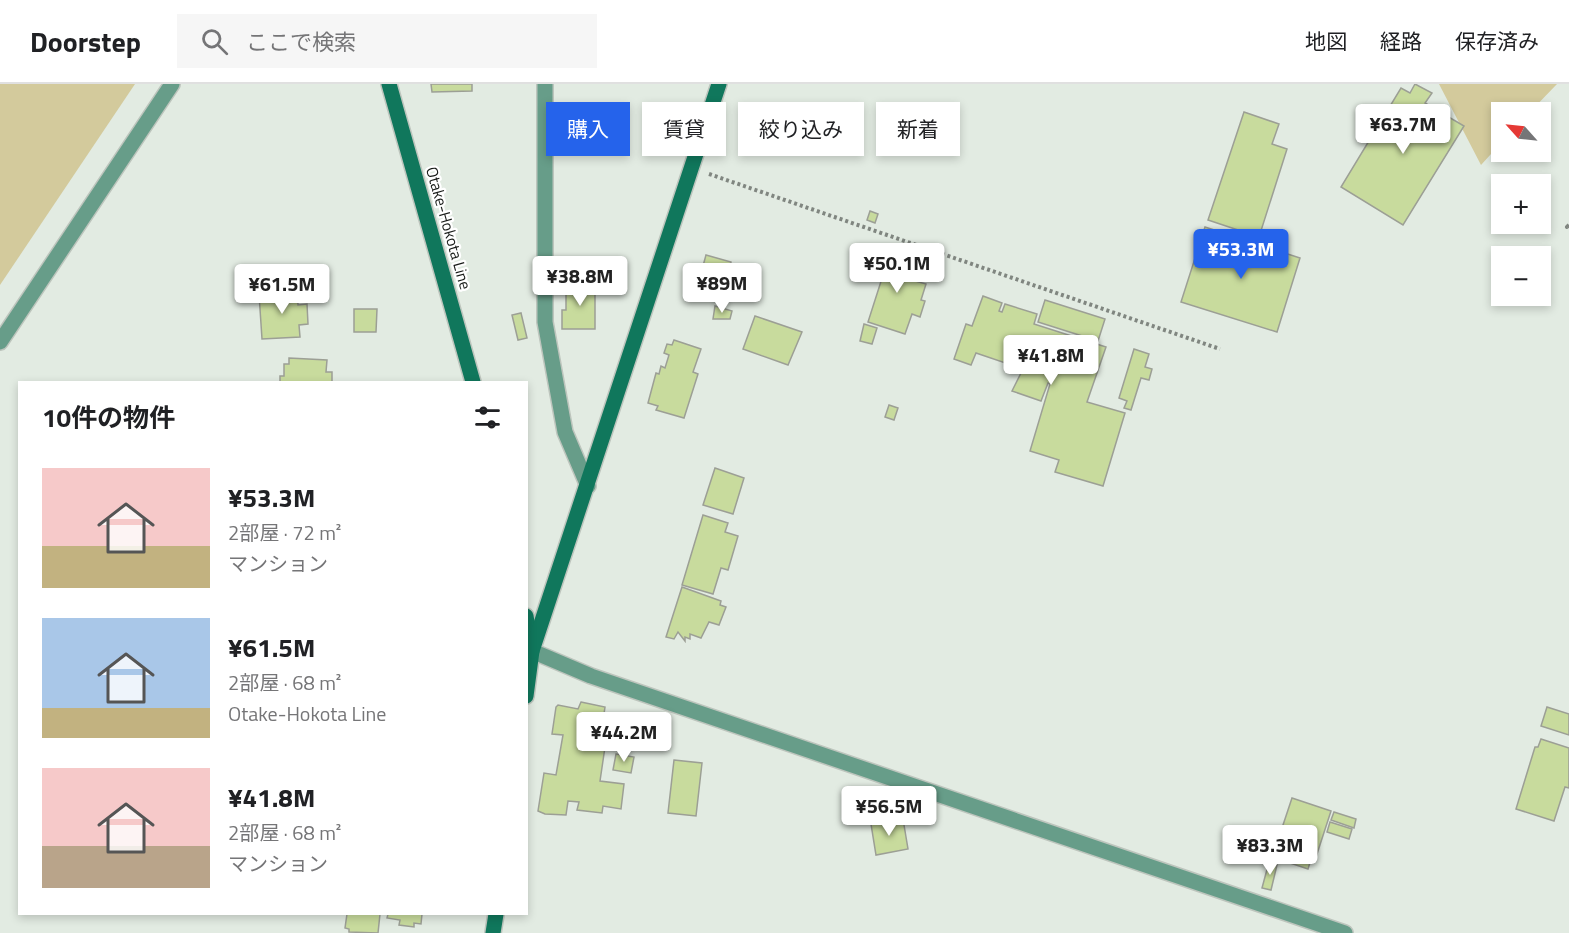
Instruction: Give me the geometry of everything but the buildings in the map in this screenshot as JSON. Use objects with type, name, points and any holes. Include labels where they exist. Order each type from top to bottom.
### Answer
[{"type":"street","points":[[0,342],[172,84]]},
{"type":"street","name":"Otake-Hokota Line","points":[[389,84],[473,381]]},
{"type":"street","points":[[545,84],[545,322],[565,432],[588,486]]},
{"type":"street","points":[[528,681],[532,651],[719,84]]},
{"type":"street","points":[[528,628],[532,651]]},
{"type":"street","points":[[532,651],[591,676],[1345,933]]},
{"type":"street","points":[[493,933],[496,915]]},
{"type":"path","points":[[692,168],[1220,349]]},
{"type":"shaded area","points":[[0,84],[135,84],[0,285]]},
{"type":"shaded area","points":[[1439,84],[1557,84],[1540,102],[1491,102],[1491,154],[1481,165]]}]
